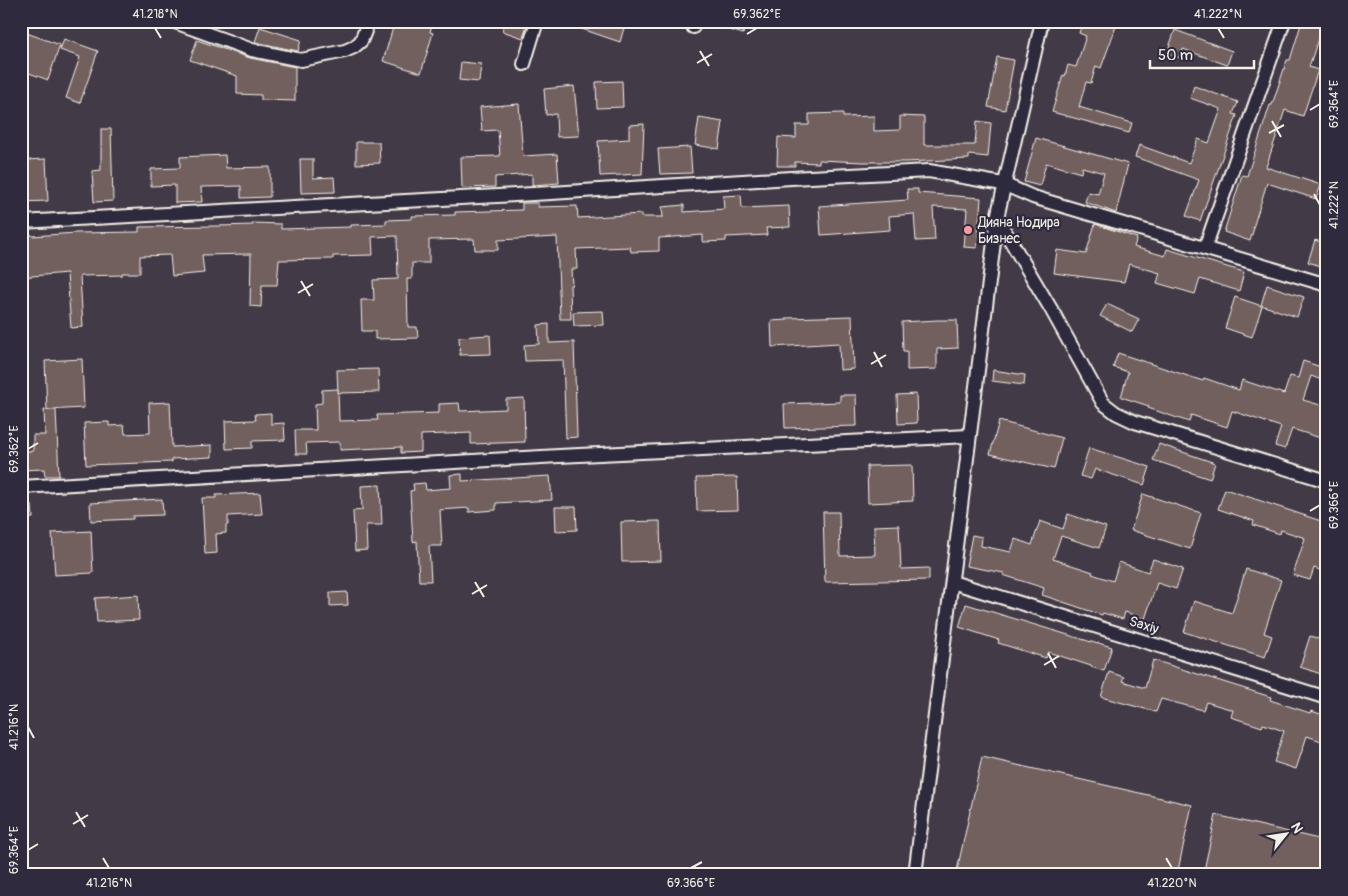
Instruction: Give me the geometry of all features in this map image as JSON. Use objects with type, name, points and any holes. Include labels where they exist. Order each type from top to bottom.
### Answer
[{"type":"street","points":[[172,21],[252,50],[301,60],[345,51],[354,47],[362,41],[369,21]]},
{"type":"street","points":[[524,64],[537,21]]},
{"type":"street","points":[[915,875],[952,582],[968,436],[997,218],[1003,184],[1042,21]]},
{"type":"street","points":[[1205,248],[1284,21]]},
{"type":"street","points":[[21,222],[929,171],[1003,184],[1033,197],[1327,285]]},
{"type":"street","points":[[997,218],[1103,403],[1116,413],[1135,422],[1327,481]]},
{"type":"street","points":[[21,487],[549,457],[968,436]]},
{"type":"street","name":"Saxiy","points":[[952,582],[1327,698]]},
{"type":"building","points":[[395,21],[433,21],[430,32],[433,33],[421,73],[383,61]]},
{"type":"building","points":[[505,21],[528,21],[523,38],[502,31]]},
{"type":"building","points":[[568,21],[626,21],[620,42],[567,24]]},
{"type":"building","points":[[710,21],[747,21],[743,34],[710,24]]},
{"type":"building","points":[[1083,21],[1118,21],[1101,68],[1096,66],[1091,83],[1086,82],[1079,107],[1132,123],[1129,133],[1052,112],[1063,75],[1065,76],[1068,65],[1076,67],[1086,36],[1079,33]]},
{"type":"building","points":[[1302,21],[1324,21],[1309,67],[1318,70],[1303,116],[1285,110],[1266,167],[1321,185],[1316,199],[1267,183],[1250,241],[1224,232],[1242,175],[1247,176],[1270,105],[1272,105],[1287,60],[1290,60]]},
{"type":"building","points":[[260,27],[301,40],[298,51],[255,42]]},
{"type":"building","points":[[1175,30],[1232,51],[1227,65],[1183,49],[1180,58],[1167,53]]},
{"type":"building","points":[[21,31],[60,45],[48,80],[21,70]]},
{"type":"building","points":[[64,39],[98,51],[80,103],[66,98],[80,57],[60,50]]},
{"type":"building","points":[[197,40],[250,58],[295,67],[295,101],[261,100],[261,95],[237,94],[237,76],[190,60]]},
{"type":"building","points":[[997,57],[1014,60],[1005,110],[988,107]]},
{"type":"building","points":[[461,62],[481,64],[479,82],[459,80]]},
{"type":"building","points":[[622,81],[623,107],[597,108],[596,82]]},
{"type":"building","points":[[574,86],[579,136],[557,137],[556,114],[546,115],[544,89]]},
{"type":"building","points":[[1194,86],[1238,102],[1233,114],[1237,115],[1200,221],[1186,216],[1199,180],[1135,157],[1139,145],[1189,163],[1198,139],[1209,143],[1221,109],[1190,98]]},
{"type":"building","points":[[519,104],[523,156],[557,154],[559,183],[532,185],[532,174],[495,177],[495,187],[462,188],[461,157],[500,156],[498,130],[482,131],[480,107]]},
{"type":"building","points":[[843,113],[843,117],[874,116],[874,131],[900,130],[900,116],[924,117],[924,145],[975,145],[977,121],[991,123],[988,157],[969,155],[969,159],[906,162],[819,160],[819,163],[795,162],[795,166],[777,166],[778,137],[796,138],[796,125],[809,125],[809,114]]},
{"type":"building","points":[[699,118],[723,122],[719,149],[695,145]]},
{"type":"building","points":[[644,124],[642,174],[600,176],[598,141],[629,139],[629,125]]},
{"type":"building","points":[[101,129],[111,129],[113,201],[94,202],[92,171],[101,170]]},
{"type":"building","points":[[1036,138],[1128,164],[1116,213],[1085,202],[1088,192],[1098,194],[1104,173],[1082,167],[1081,173],[1046,163],[1040,186],[1024,182]]},
{"type":"building","points":[[356,142],[379,142],[380,163],[356,164]]},
{"type":"building","points":[[690,147],[692,173],[660,174],[658,149]]},
{"type":"building","points":[[225,155],[226,168],[270,167],[270,197],[241,198],[241,186],[201,187],[202,202],[175,203],[175,185],[151,186],[151,169],[180,168],[180,157]]},
{"type":"building","points":[[46,159],[48,201],[21,202],[21,172],[26,172],[25,160]]},
{"type":"building","points":[[300,159],[313,159],[313,178],[334,177],[335,192],[301,193]]},
{"type":"building","points":[[907,189],[918,189],[918,193],[981,198],[977,248],[964,247],[967,209],[933,207],[935,240],[916,241],[914,214],[889,216],[890,230],[821,235],[819,206],[908,200]]},
{"type":"building","points":[[741,195],[742,208],[789,206],[790,227],[766,228],[767,235],[726,237],[726,241],[703,242],[703,235],[659,238],[659,251],[631,252],[630,247],[576,249],[577,269],[571,269],[571,319],[560,319],[557,237],[498,240],[498,250],[475,250],[474,239],[429,240],[429,263],[412,263],[412,279],[407,279],[408,327],[417,327],[418,338],[375,339],[375,331],[362,331],[361,300],[374,300],[373,280],[398,279],[397,236],[372,237],[373,255],[333,256],[333,259],[279,260],[277,285],[262,285],[261,307],[250,306],[251,254],[202,255],[204,273],[172,276],[170,255],[140,256],[140,273],[80,276],[83,327],[71,328],[67,273],[21,277],[21,235],[139,232],[139,227],[253,225],[253,223],[281,224],[281,229],[351,227],[351,225],[386,224],[386,220],[412,219],[412,216],[455,215],[455,212],[522,210],[522,203],[538,203],[538,207],[577,206],[578,218],[641,214],[641,217],[663,217],[662,207],[684,205],[684,212],[724,209],[723,196]]},
{"type":"building","points":[[1095,224],[1137,238],[1134,247],[1165,256],[1167,249],[1244,272],[1239,291],[1200,279],[1195,294],[1157,283],[1160,273],[1129,264],[1124,282],[1054,273],[1057,250],[1086,254]]},
{"type":"building","points":[[1315,240],[1327,244],[1327,268],[1308,262]]},
{"type":"building","points":[[1267,285],[1304,297],[1297,317],[1261,305]]},
{"type":"building","points":[[1235,297],[1262,306],[1252,337],[1225,328]]},
{"type":"building","points":[[1107,304],[1139,319],[1132,332],[1100,316]]},
{"type":"building","points":[[603,311],[604,325],[574,326],[573,312]]},
{"type":"building","points":[[852,316],[854,369],[840,370],[839,343],[772,347],[771,321],[787,320],[787,318]]},
{"type":"building","points":[[957,320],[958,348],[937,349],[937,369],[907,370],[907,351],[903,351],[902,322]]},
{"type":"building","points":[[549,324],[549,343],[574,342],[577,437],[566,438],[563,360],[525,361],[524,345],[539,344],[538,325]]},
{"type":"building","points":[[490,335],[491,354],[460,355],[459,337]]},
{"type":"building","points":[[1118,353],[1203,381],[1204,378],[1239,390],[1242,380],[1284,394],[1290,376],[1298,378],[1303,361],[1327,369],[1327,382],[1311,376],[1303,400],[1327,407],[1327,440],[1292,429],[1285,449],[1275,446],[1281,427],[1232,411],[1227,427],[1191,415],[1189,422],[1121,397],[1128,372],[1113,367]]},
{"type":"building","points":[[82,359],[84,408],[47,410],[45,361]]},
{"type":"building","points":[[378,369],[379,392],[338,393],[337,370]]},
{"type":"building","points":[[993,370],[1025,375],[1024,385],[992,381]]},
{"type":"building","points":[[338,389],[339,421],[378,420],[377,415],[439,413],[439,404],[459,403],[460,411],[506,409],[506,399],[524,398],[525,442],[471,444],[471,433],[421,435],[421,452],[401,453],[401,447],[340,450],[340,442],[306,443],[307,454],[296,454],[295,430],[316,430],[315,404],[322,403],[322,390]]},
{"type":"building","points":[[916,394],[917,423],[898,424],[897,395]]},
{"type":"building","points":[[840,395],[856,395],[857,426],[785,428],[784,404],[840,402]]},
{"type":"building","points":[[170,402],[172,447],[212,445],[212,457],[172,459],[172,462],[86,465],[84,423],[109,422],[109,426],[124,425],[125,434],[150,433],[149,403]]},
{"type":"building","points":[[44,410],[56,410],[59,476],[45,476],[44,469],[21,470],[21,451],[33,451],[33,435],[45,435]]},
{"type":"building","points":[[271,413],[271,424],[284,423],[285,440],[252,441],[252,448],[226,449],[225,421],[256,420],[255,414]]},
{"type":"building","points":[[999,421],[1062,438],[1054,469],[990,454]]},
{"type":"building","points":[[1159,444],[1215,463],[1210,479],[1153,460]]},
{"type":"building","points":[[1089,448],[1150,467],[1144,485],[1095,469],[1091,479],[1080,476]]},
{"type":"building","points":[[912,465],[913,501],[868,503],[867,466]]},
{"type":"building","points":[[462,474],[462,481],[550,476],[552,500],[496,503],[496,510],[469,512],[469,508],[440,510],[442,546],[429,546],[431,581],[419,581],[417,541],[413,542],[410,491],[414,490],[413,484],[425,483],[426,490],[451,488],[450,475]]},
{"type":"building","points":[[737,477],[738,510],[697,511],[696,478]]},
{"type":"building","points":[[380,485],[382,525],[366,525],[367,550],[355,551],[353,511],[362,510],[361,486]]},
{"type":"building","points":[[1225,489],[1327,523],[1327,559],[1323,571],[1314,568],[1310,580],[1293,575],[1305,538],[1281,530],[1280,534],[1253,525],[1254,521],[1218,509]]},
{"type":"building","points":[[260,493],[262,514],[228,516],[226,533],[216,534],[217,553],[205,554],[202,498],[216,498],[216,495]]},
{"type":"building","points":[[1143,494],[1201,513],[1190,549],[1131,530]]},
{"type":"building","points":[[162,499],[163,515],[91,521],[90,503]]},
{"type":"building","points":[[32,505],[33,518],[21,519],[21,506]]},
{"type":"building","points":[[555,507],[576,507],[577,530],[556,531]]},
{"type":"building","points":[[823,512],[839,512],[840,556],[875,555],[874,526],[899,525],[901,569],[929,568],[929,580],[825,582]]},
{"type":"building","points":[[1068,514],[1106,527],[1099,548],[1061,536],[1053,559],[1093,572],[1092,574],[1113,581],[1119,562],[1148,572],[1153,559],[1183,569],[1176,589],[1157,583],[1145,619],[1125,612],[1123,619],[1103,613],[1102,615],[1042,595],[1044,588],[1003,575],[1004,573],[966,566],[972,535],[982,537],[981,546],[1011,552],[1015,539],[1032,545],[1040,521],[1063,529]]},
{"type":"building","points":[[660,521],[661,561],[622,562],[621,522]]},
{"type":"building","points":[[91,531],[93,573],[55,575],[52,533]]},
{"type":"building","points":[[1246,569],[1281,580],[1264,633],[1272,636],[1265,657],[1184,632],[1194,601],[1232,613]]},
{"type":"building","points":[[347,592],[348,605],[330,606],[330,593]]},
{"type":"building","points":[[138,595],[139,620],[97,622],[95,598]]},
{"type":"building","points":[[966,604],[1112,647],[1104,671],[1048,652],[1046,658],[998,643],[999,640],[959,627]]},
{"type":"building","points":[[1310,636],[1327,641],[1327,676],[1300,667]]},
{"type":"building","points":[[1153,660],[1271,697],[1270,700],[1310,713],[1311,711],[1327,716],[1327,743],[1307,736],[1296,769],[1274,762],[1284,731],[1263,724],[1262,727],[1231,717],[1233,710],[1206,702],[1203,710],[1161,699],[1156,712],[1101,697],[1109,672],[1124,677],[1122,681],[1145,688]]},
{"type":"building","points":[[982,757],[1192,805],[1177,875],[956,875]]},
{"type":"building","points":[[1216,815],[1327,841],[1327,875],[1203,875]]},
{"type":"place","name":"Дияна Нодира Бизнес","points":[[968,230]]}]
